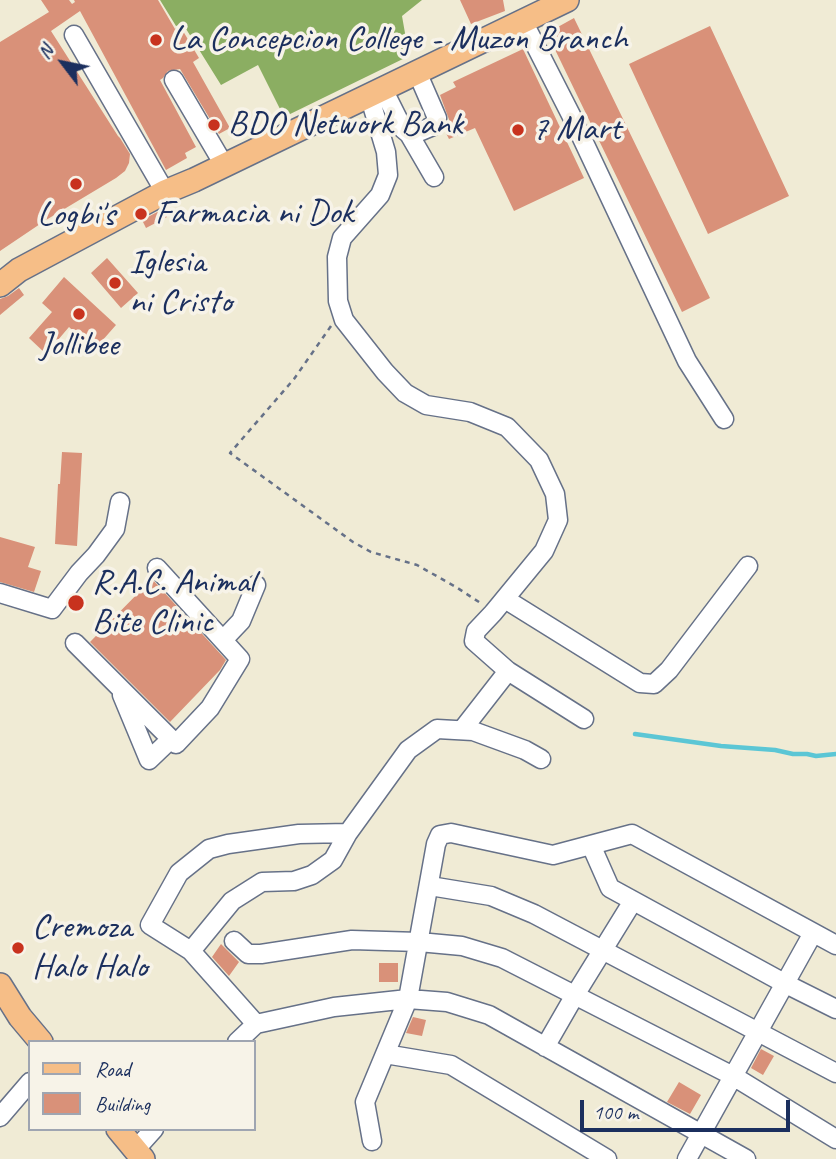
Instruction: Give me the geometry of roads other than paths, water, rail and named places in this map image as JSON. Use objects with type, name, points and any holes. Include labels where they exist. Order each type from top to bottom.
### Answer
[{"type":"main road","points":[[0,285],[19,270],[165,192],[567,0]]},
{"type":"main road","points":[[0,985],[20,1017],[39,1040]]},
{"type":"main road","points":[[120,1131],[139,1154]]},
{"type":"street","points":[[523,21],[572,117],[687,361],[724,419]]},
{"type":"street","points":[[74,35],[165,192]]},
{"type":"street","points":[[409,134],[433,126],[437,118],[417,72]]},
{"type":"street","points":[[174,80],[224,165]]},
{"type":"street","points":[[376,92],[409,134],[434,177]]},
{"type":"street","points":[[376,92],[388,175],[380,195],[342,238],[337,257],[338,301],[341,312],[344,320],[404,393],[426,404],[470,412],[507,427],[539,460],[555,494],[558,520],[544,551],[476,631],[474,641],[508,671],[584,719]]},
{"type":"street","points":[[0,593],[52,609],[114,529],[120,502]]},
{"type":"street","points":[[499,606],[640,683],[654,684],[669,670],[748,566]]},
{"type":"street","points":[[75,643],[176,744],[210,708],[240,659],[157,568]]},
{"type":"street","points":[[223,640],[241,621],[256,586]]},
{"type":"street","points":[[463,730],[508,671]]},
{"type":"street","points":[[118,685],[149,760],[171,739]]},
{"type":"street","points":[[191,951],[232,901],[262,883],[294,881],[312,875],[333,860],[348,833],[408,750],[437,729],[472,731],[525,750],[541,759]]},
{"type":"street","points":[[256,1024],[191,951],[149,925],[179,873],[209,849],[255,839],[299,834],[348,833]]},
{"type":"street","points":[[372,1141],[365,1102],[408,999],[436,844],[440,835],[450,833],[553,855],[632,834],[836,945]]},
{"type":"street","points":[[591,845],[610,888],[836,1009]]},
{"type":"street","points":[[430,886],[491,896],[534,914],[836,1073]]},
{"type":"street","points":[[545,1047],[633,901]]},
{"type":"street","points":[[687,1159],[813,933]]},
{"type":"street","points":[[234,941],[248,954],[352,940],[462,946],[502,958],[733,1076],[836,1139]]},
{"type":"street","points":[[239,1040],[256,1024],[334,1007],[408,999],[447,1002],[489,1016],[746,1159]]},
{"type":"street","points":[[385,1054],[451,1065],[607,1159]]},
{"type":"street","points":[[0,1117],[28,1085]]},
{"type":"street","points":[[139,1154],[153,1131]]},
{"type":"waterway","points":[[635,734],[793,754],[836,754]]},
{"type":"place","name":"La Concepcion College - Muzon Branch","points":[[156,40]]},
{"type":"place","name":"BDO Network Bank","points":[[214,125]]},
{"type":"place","name":"7 Mart","points":[[518,130]]},
{"type":"place","name":"Logbi's","points":[[76,184]]},
{"type":"place","name":"Farmacia ni Dok","points":[[141,214]]},
{"type":"place","name":"Iglesia ni Cristo","points":[[115,283]]},
{"type":"place","name":"Jollibee","points":[[79,314]]},
{"type":"place","name":"R.A.C. Animal Bite Clinic","points":[[76,603]]},
{"type":"place","name":"Cremoza Halo Halo","points":[[18,948]]}]
